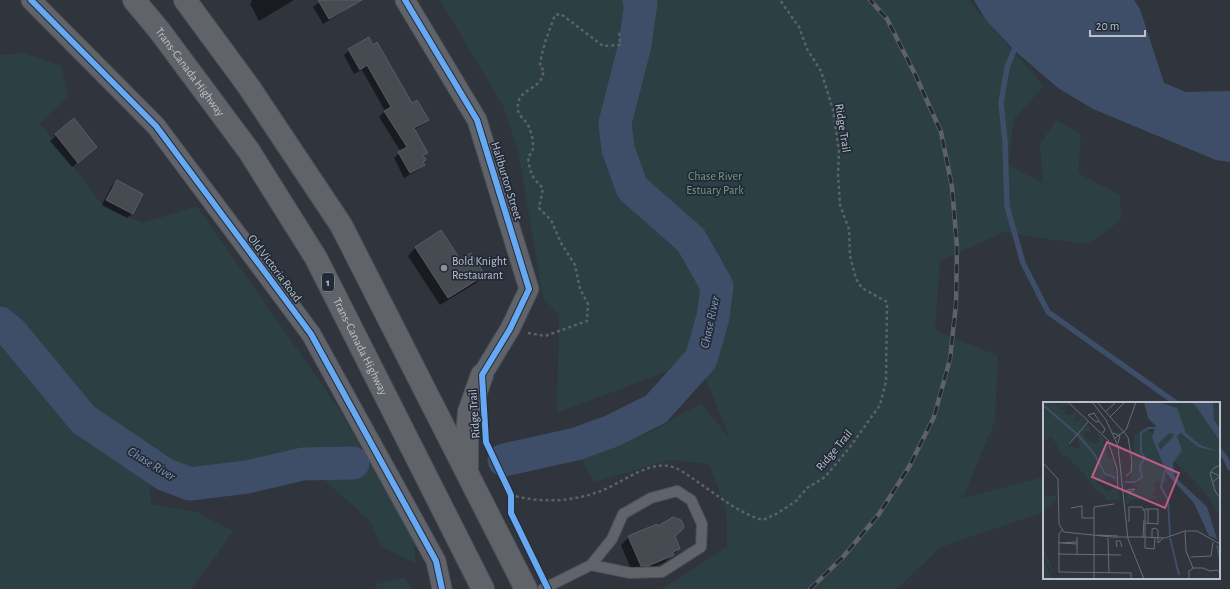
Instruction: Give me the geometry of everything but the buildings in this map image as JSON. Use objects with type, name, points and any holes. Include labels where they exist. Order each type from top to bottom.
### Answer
[{"type":"highway","name":"Trans-Canada Highway","points":[[134,0],[159,30],[249,151],[316,258],[483,589]]},
{"type":"highway","points":[[185,0],[249,86],[341,225],[526,589]]},
{"type":"highway","points":[[467,474],[469,412],[482,375]]},
{"type":"street","name":"Old Victoria Road","points":[[31,0],[156,126],[310,334],[436,561],[442,589]]},
{"type":"street","name":"Haliburton Street","points":[[405,0],[477,120],[529,289],[510,329],[482,375]]},
{"type":"lane","points":[[543,589],[591,565],[612,539],[624,514],[651,498],[677,491],[691,500],[702,524],[701,547],[662,572],[630,573],[591,565]]},
{"type":"path","points":[[510,329],[545,336],[588,321],[588,304],[580,289],[575,265],[561,243],[551,220],[539,208],[543,188],[534,180],[529,171],[528,157],[532,149],[532,140],[527,123],[521,116],[518,109],[519,100],[524,92],[539,82],[542,77],[544,70],[540,67],[541,58],[555,15],[561,14],[603,46],[620,45],[619,32]]},
{"type":"green space","name":"Chase River Estuary Park","points":[[440,0],[969,0],[985,20],[974,0],[1134,0],[1140,9],[1164,83],[1186,92],[1230,91],[1230,162],[1216,160],[1093,109],[1058,88],[1014,50],[990,25],[1044,86],[1014,119],[1008,165],[1043,183],[1040,144],[1056,120],[1081,134],[1078,173],[1120,195],[1121,220],[1089,244],[1004,232],[940,261],[935,330],[998,356],[995,421],[963,498],[1043,477],[1043,512],[941,547],[897,589],[662,589],[727,547],[726,510],[709,464],[669,460],[594,482],[580,456],[649,433],[701,403],[730,439],[698,360],[557,413],[559,315],[543,298],[518,151],[503,106]]},
{"type":"green space","points":[[22,53],[61,65],[68,96],[40,123],[104,207],[143,223],[197,206],[339,409],[414,541],[416,564],[381,546],[370,521],[314,471],[204,482],[149,477],[151,504],[197,512],[233,531],[191,589],[0,589],[0,55]]},
{"type":"green space","points":[[405,577],[412,589],[375,589],[377,584]]},
{"type":"water","points":[[974,0],[1134,0],[1140,9],[1164,83],[1186,92],[1230,91],[1230,162],[1216,160],[1093,109],[1058,88],[1014,50],[986,20]]},
{"type":"waterway","name":"Chase River","points":[[504,460],[576,444],[612,431],[656,409],[701,359],[713,317],[717,286],[691,240],[632,188],[618,149],[615,123],[635,45],[641,3],[639,0]]},
{"type":"waterway","points":[[1014,50],[1007,68],[1001,103],[1005,141],[1007,206],[1023,263],[1048,312],[1175,402]]},
{"type":"waterway","name":"Chase River","points":[[0,323],[12,333],[83,419],[164,474],[190,484],[247,477],[303,464],[353,463]]},
{"type":"waterway","points":[[1220,451],[1230,468]]},
{"type":"railway","points":[[810,589],[843,557],[879,514],[909,467],[934,417],[950,359],[956,304],[957,247],[952,187],[941,132],[915,74],[887,19],[870,0]]},
{"type":"cycle path","points":[[31,0],[156,126],[311,334],[436,561],[442,589]]},
{"type":"cycle path","name":"Ridge Trail","points":[[405,0],[477,120],[529,289],[510,329],[482,375],[486,442],[511,495],[511,513],[548,589]]},
{"type":"place","name":"Bold Knight Restaurant","points":[[444,268]]}]
